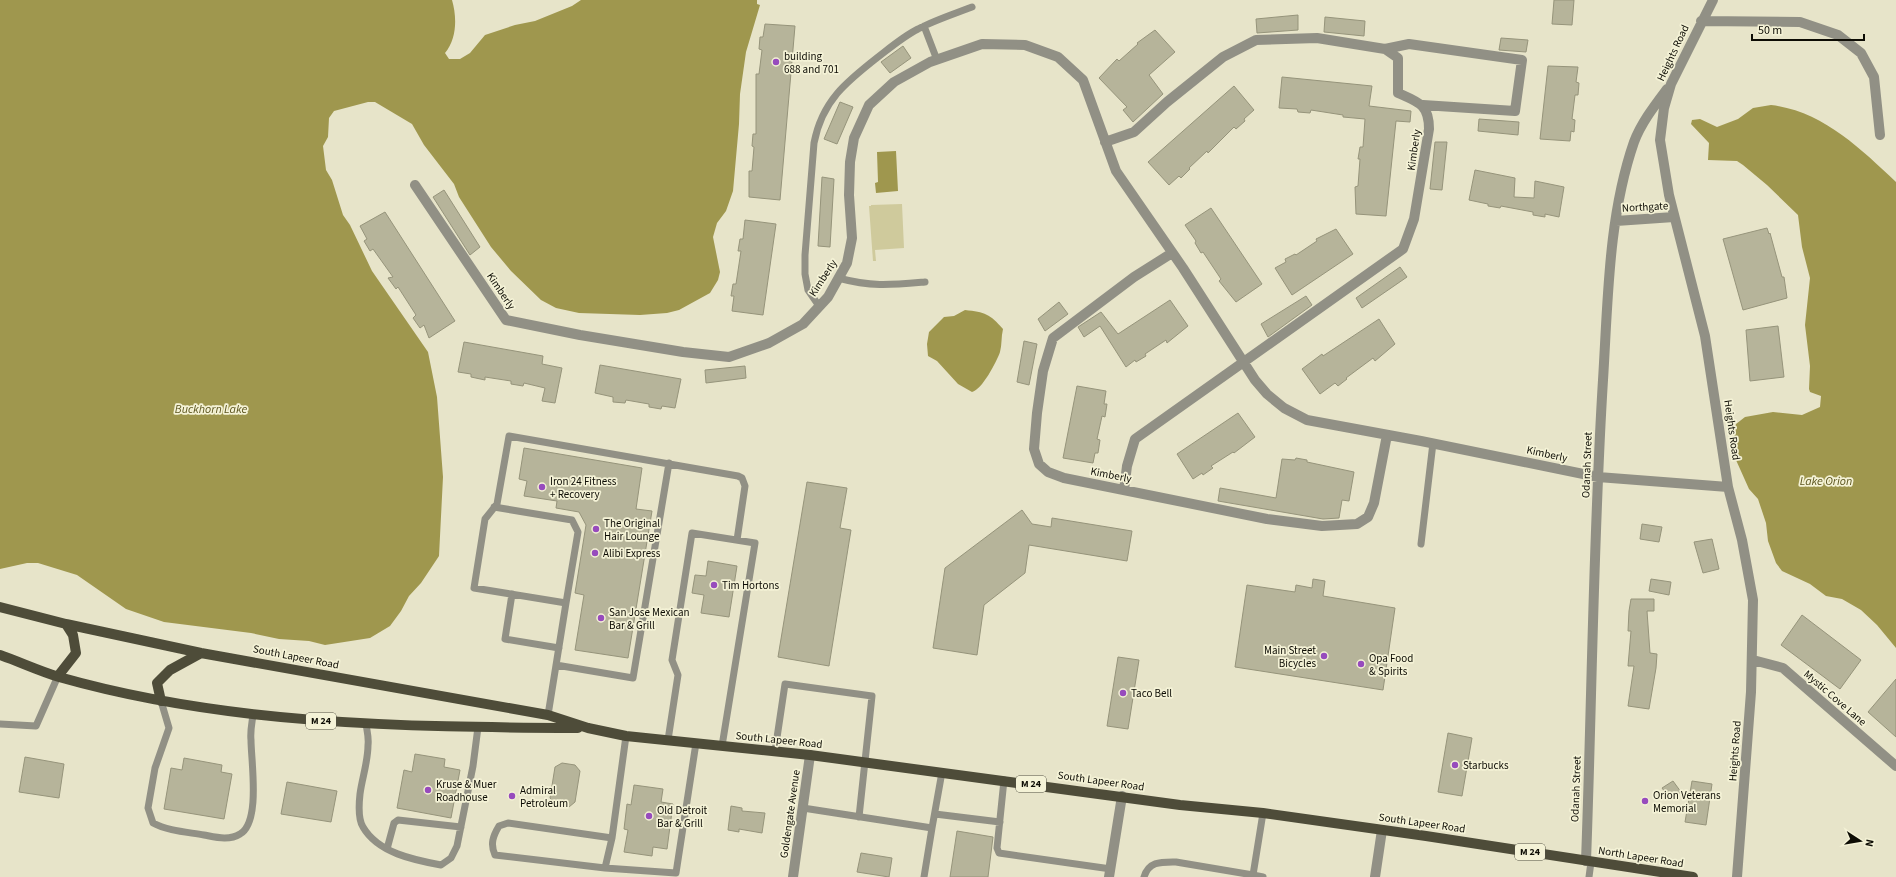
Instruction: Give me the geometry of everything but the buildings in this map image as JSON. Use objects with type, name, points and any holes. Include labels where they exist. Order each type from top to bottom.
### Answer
[{"type":"main road","name":"South Lapeer Road","points":[[0,607],[66,624],[201,653],[548,715],[588,728],[626,736],[810,755],[1263,813],[1588,861]]},
{"type":"main road","points":[[58,676],[76,653],[73,635],[66,624]]},
{"type":"main road","points":[[160,701],[158,683],[170,670],[201,653]]},
{"type":"main road","name":"South Lapeer Road","points":[[0,654],[58,676],[160,701],[252,715],[366,724],[588,728]]},
{"type":"main road","name":"North Lapeer Road","points":[[1588,861],[1693,877]]},
{"type":"street","name":"Heights Road","points":[[1713,0],[1701,21],[1671,84],[1664,108],[1660,140],[1662,162],[1674,217],[1711,367],[1728,487],[1742,540],[1754,600],[1753,660],[1737,877]]},
{"type":"street","points":[[1701,21],[1800,22],[1838,35],[1861,53],[1874,77],[1880,135]]},
{"type":"street","points":[[1105,142],[1134,132],[1167,102],[1223,57],[1256,40],[1317,38],[1385,49],[1409,44],[1522,60],[1515,111],[1423,105],[1398,93],[1398,58],[1385,49]]},
{"type":"street","name":"Kimberly","points":[[415,185],[506,320],[580,335],[682,352],[729,357],[769,343],[802,324],[828,297],[847,263],[852,238],[849,195],[850,162],[854,138],[869,105],[894,82],[937,60],[982,44],[1025,45],[1058,57],[1083,80],[1105,142],[1120,176],[1243,362],[1267,394],[1284,408],[1307,420],[1433,443],[1598,477],[1652,483],[1728,487]]},
{"type":"street","name":"Odanah Street","points":[[1588,861],[1598,477],[1609,288],[1616,221],[1622,185],[1635,140],[1649,114],[1671,84]]},
{"type":"street","name":"Kimberly","points":[[1243,362],[1403,249],[1414,219],[1429,129],[1429,117],[1423,105]]},
{"type":"street","name":"Northgate","points":[[1616,221],[1674,217]]},
{"type":"street","name":"Kimberly","points":[[1172,253],[1134,277],[1053,338],[1043,371],[1034,449],[1039,464],[1048,472],[1064,478],[1267,519],[1322,526],[1357,524],[1368,517],[1374,503],[1387,435]]},
{"type":"street","points":[[1124,490],[1127,466],[1135,439],[1243,362]]},
{"type":"street","name":"Mystic Cove Lane","points":[[1753,660],[1783,668],[1896,766]]},
{"type":"street","name":"Goldengate Avenue","points":[[793,877],[810,755]]},
{"type":"street","points":[[1110,873],[1122,796]]},
{"type":"street","points":[[1375,877],[1382,830]]},
{"type":"lane","points":[[819,306],[808,290],[805,255],[814,143],[817,128],[824,111],[842,87],[890,48],[924,26],[972,7]]},
{"type":"lane","points":[[924,26],[937,60]]},
{"type":"lane","points":[[838,278],[862,285],[879,286],[924,282]]},
{"type":"lane","points":[[566,603],[474,588],[485,519],[497,504],[509,436],[738,476],[744,482],[737,540]]},
{"type":"lane","points":[[1421,544],[1433,443]]},
{"type":"lane","points":[[556,665],[633,678],[669,463]]},
{"type":"lane","points":[[494,507],[572,520],[578,532],[548,715]]},
{"type":"lane","points":[[668,740],[678,674],[672,660],[692,533],[755,542],[722,746]]},
{"type":"lane","points":[[512,594],[505,639],[559,648]]},
{"type":"lane","points":[[0,724],[36,726],[58,676]]},
{"type":"lane","points":[[775,751],[785,684],[872,696],[859,817]]},
{"type":"lane","points":[[160,701],[169,728],[155,768],[148,808],[153,823],[171,829],[222,838],[240,834],[246,829],[249,821],[253,799],[251,738],[252,715]]},
{"type":"lane","points":[[366,724],[368,745],[360,795],[362,826],[372,838],[388,849],[419,861],[441,865],[451,858],[457,846],[474,766],[478,727]]},
{"type":"lane","points":[[605,868],[612,838],[626,736]]},
{"type":"lane","points":[[612,838],[508,823],[499,826],[492,842],[495,855],[605,868],[676,873],[696,743]]},
{"type":"lane","points":[[924,877],[942,772]]},
{"type":"lane","points":[[1004,780],[997,848],[999,853],[1110,873]]},
{"type":"lane","points":[[803,808],[932,828]]},
{"type":"lane","points":[[1253,876],[1263,813]]},
{"type":"lane","points":[[935,814],[1000,822]]},
{"type":"lane","points":[[388,849],[394,823],[398,820],[461,827]]},
{"type":"lane","points":[[1588,861],[1589,877]]},
{"type":"lane","points":[[1144,877],[1146,870],[1152,864],[1164,862],[1176,862],[1263,877]]},
{"type":"shaded area","points":[[902,204],[904,248],[875,250],[876,261],[873,261],[869,206]]},
{"type":"water","name":"Buckhorn Lake","points":[[0,0],[452,0],[455,13],[455,28],[452,41],[445,53],[449,59],[460,59],[470,53],[485,35],[515,25],[535,21],[572,6],[581,0],[757,0],[757,4],[760,5],[746,52],[740,94],[733,191],[726,211],[717,223],[713,237],[720,272],[718,280],[710,293],[679,310],[667,313],[640,315],[579,313],[556,308],[541,300],[511,271],[491,247],[459,197],[454,184],[424,145],[412,124],[375,102],[368,102],[334,111],[329,118],[328,137],[323,146],[326,170],[332,180],[343,215],[350,225],[372,271],[428,352],[437,397],[443,477],[439,556],[421,583],[409,596],[401,611],[390,626],[370,638],[325,645],[309,641],[279,639],[251,633],[164,622],[126,609],[77,575],[38,563],[27,563],[0,569]]},
{"type":"water","name":"Lake Orion","points":[[1771,105],[1790,109],[1823,123],[1854,144],[1896,182],[1896,648],[1877,625],[1861,610],[1842,599],[1826,596],[1810,584],[1782,571],[1776,563],[1768,541],[1766,523],[1758,499],[1749,489],[1736,460],[1734,461],[1734,432],[1736,424],[1745,417],[1773,412],[1802,415],[1820,407],[1821,396],[1810,392],[1809,389],[1810,366],[1805,325],[1810,278],[1802,247],[1798,215],[1767,185],[1737,161],[1708,160],[1709,143],[1691,124],[1692,120],[1700,119],[1717,127],[1738,119],[1753,108]]},
{"type":"water","points":[[896,151],[898,191],[876,193],[875,183],[878,182],[877,152]]},
{"type":"water","points":[[965,310],[982,313],[991,317],[1003,329],[1001,349],[996,362],[989,375],[976,390],[972,392],[958,384],[937,361],[928,356],[927,344],[929,332],[944,317],[954,316]]},
{"type":"place","name":"building 688 and 701","points":[[776,62]]},
{"type":"place","name":"Iron 24 Fitness + Recovery","points":[[542,487]]},
{"type":"place","name":"The Original Hair Lounge","points":[[596,529]]},
{"type":"place","name":"Alibi Express","points":[[595,553]]},
{"type":"place","name":"Tim Hortons","points":[[714,585]]},
{"type":"place","name":"San Jose Mexican Bar & Grill","points":[[601,618]]},
{"type":"place","name":"Main Street Bicycles","points":[[1324,656]]},
{"type":"place","name":"Opa Food & Spirits","points":[[1361,664]]},
{"type":"place","name":"Taco Bell","points":[[1123,693]]},
{"type":"place","name":"Starbucks","points":[[1455,765]]},
{"type":"place","name":"Kruse & Muer Roadhouse","points":[[428,790]]},
{"type":"place","name":"Admiral Petroleum","points":[[512,796]]},
{"type":"place","name":"Orion Veterans Memorial","points":[[1645,801]]},
{"type":"place","name":"Old Detroit Bar & Grill","points":[[649,816]]}]
